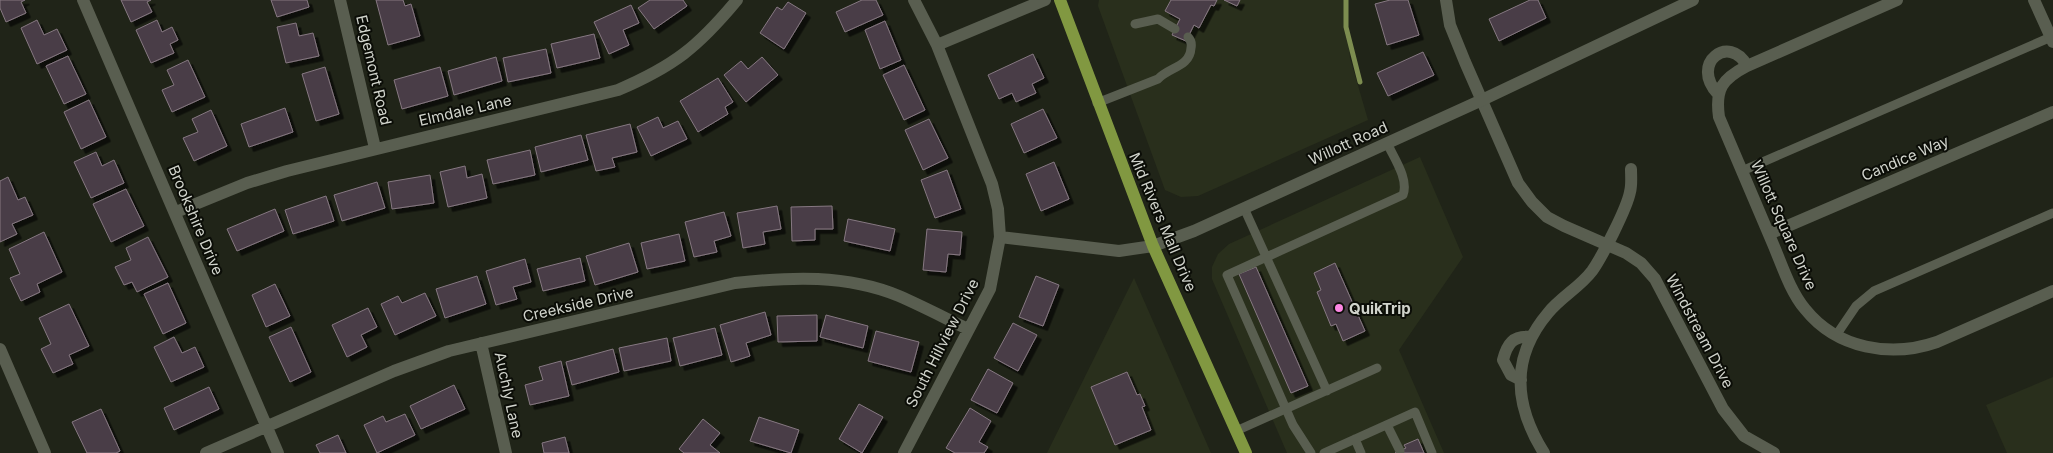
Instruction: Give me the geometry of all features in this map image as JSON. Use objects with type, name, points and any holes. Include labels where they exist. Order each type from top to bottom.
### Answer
[{"type":"main road","name":"Mid Rivers Mall Drive","points":[[1060,0],[1097,103],[1153,246],[1246,453]]},
{"type":"street","name":"Brookshire Drive","points":[[84,0],[278,453]]},
{"type":"street","name":"Edgemont Road","points":[[340,0],[375,148]]},
{"type":"street","name":"Elmdale Lane","points":[[176,212],[247,183],[375,148],[618,90],[648,77],[685,55],[712,30],[737,0]]},
{"type":"street","name":"South Hillview Drive","points":[[904,453],[990,289],[1000,237],[998,209],[992,184],[937,45],[914,0]]},
{"type":"street","points":[[937,45],[1045,0]]},
{"type":"street","name":"Windstream Drive","points":[[1446,0],[1450,25],[1518,183],[1532,202],[1547,217],[1626,253],[1641,263],[1654,279],[1723,410],[1744,436],[1774,453]]},
{"type":"street","name":"Willott Road","points":[[1000,237],[1119,251],[1153,246],[1194,231],[1482,100],[1693,0]]},
{"type":"street","points":[[1718,94],[1722,83],[1734,72],[1897,0]]},
{"type":"street","points":[[2034,0],[2052,39]]},
{"type":"street","name":"Willott Square Drive","points":[[1747,66],[1744,60],[1733,52],[1725,51],[1711,60],[1706,70],[1710,85],[1718,94],[1719,117],[1789,281],[1805,309],[1824,327],[1870,349],[1895,351],[1918,348],[2053,291]]},
{"type":"street","name":"Candice Way","points":[[1769,234],[2053,112]]},
{"type":"street","points":[[1544,453],[1529,428],[1524,412],[1520,380],[1523,360],[1531,337],[1549,312],[1593,270],[1630,192],[1631,169]]},
{"type":"street","name":"Creekside Drive","points":[[206,453],[425,358],[735,283],[783,278],[816,278],[856,284],[898,295],[968,329]]},
{"type":"street","points":[[1520,380],[1511,374],[1503,360],[1507,346],[1515,338],[1522,336],[1531,337]]},
{"type":"street","name":"Auchly Lane","points":[[482,343],[506,453]]},
{"type":"street","points":[[0,349],[45,453]]},
{"type":"lane","points":[[1134,24],[1158,19],[1175,29]]},
{"type":"lane","points":[[1097,103],[1158,78],[1164,72],[1181,65],[1188,59],[1192,44],[1188,37]]},
{"type":"lane","points":[[1742,171],[2052,39]]},
{"type":"lane","points":[[1310,453],[1293,426],[1287,408],[1227,275],[1403,195],[1405,190],[1403,178],[1387,143]]},
{"type":"lane","points":[[1244,208],[1326,391]]},
{"type":"lane","points":[[1837,334],[1856,306],[1874,291],[2053,213]]},
{"type":"lane","points":[[1236,430],[1377,368]]},
{"type":"lane","points":[[1324,453],[1414,412],[1432,453]]},
{"type":"lane","points":[[1388,425],[1400,451]]},
{"type":"lane","points":[[1355,439],[1361,453]]},
{"type":"shaded area","points":[[1099,0],[1345,0],[1350,58],[1368,120],[1198,196],[1181,197],[1165,190],[1098,6]]},
{"type":"shaded area","points":[[1420,157],[1463,257],[1399,350],[1444,453],[1287,453],[1212,279],[1212,267],[1218,254],[1229,244]]},
{"type":"shaded area","points":[[1134,278],[1211,453],[1047,453]]},
{"type":"shaded area","points":[[2053,377],[2053,453],[2007,453],[1986,405]]},
{"type":"building","points":[[0,0],[25,0],[21,2],[26,13],[6,22],[0,8]]},
{"type":"building","points":[[121,0],[151,0],[147,2],[152,12],[131,22]]},
{"type":"building","points":[[271,0],[307,0],[309,7],[277,17]]},
{"type":"building","points":[[376,0],[403,0],[405,6],[411,4],[420,36],[388,45]]},
{"type":"building","points":[[650,0],[683,0],[687,6],[654,29],[638,8]]},
{"type":"building","points":[[862,0],[876,0],[883,15],[845,32],[836,12]]},
{"type":"building","points":[[1171,0],[1217,0],[1214,6],[1211,5],[1199,28],[1194,25],[1186,41],[1172,35],[1180,19],[1165,11]]},
{"type":"building","points":[[1224,0],[1240,0],[1237,6]]},
{"type":"building","points":[[1390,0],[1408,0],[1419,35],[1387,45],[1375,4]]},
{"type":"building","points":[[1530,0],[1538,0],[1546,18],[1499,41],[1489,19]]},
{"type":"building","points":[[788,2],[806,13],[784,49],[760,33],[777,7],[782,10]]},
{"type":"building","points":[[631,5],[639,23],[623,30],[629,45],[609,54],[594,22]]},
{"type":"building","points":[[37,20],[44,35],[57,29],[67,50],[37,64],[21,28]]},
{"type":"building","points":[[157,20],[162,32],[172,27],[178,40],[170,44],[174,53],[151,63],[136,30]]},
{"type":"building","points":[[885,21],[901,60],[880,69],[865,30]]},
{"type":"building","points":[[296,23],[299,36],[313,33],[319,56],[286,63],[277,27]]},
{"type":"building","points":[[594,34],[600,58],[557,68],[551,44]]},
{"type":"building","points":[[546,49],[551,73],[508,82],[503,58]]},
{"type":"building","points":[[1423,52],[1434,75],[1388,96],[1377,73]]},
{"type":"building","points":[[1033,54],[1044,78],[1032,84],[1036,93],[1016,102],[1012,93],[999,99],[988,75]]},
{"type":"building","points":[[68,56],[86,94],[64,104],[46,66]]},
{"type":"building","points":[[496,57],[502,81],[454,95],[448,71]]},
{"type":"building","points":[[762,57],[778,75],[746,102],[724,75],[741,61],[748,69]]},
{"type":"building","points":[[188,60],[205,97],[172,112],[162,90],[174,85],[167,70]]},
{"type":"building","points":[[904,65],[925,110],[904,120],[883,75]]},
{"type":"building","points":[[325,67],[339,114],[316,121],[302,74]]},
{"type":"building","points":[[440,67],[448,96],[402,109],[394,80]]},
{"type":"building","points":[[718,78],[733,102],[725,107],[728,114],[698,132],[680,101]]},
{"type":"building","points":[[89,100],[106,137],[81,149],[64,112]]},
{"type":"building","points":[[285,108],[293,132],[249,147],[241,124]]},
{"type":"building","points":[[1043,109],[1057,138],[1024,153],[1011,124]]},
{"type":"building","points":[[211,110],[227,146],[194,161],[183,138],[198,132],[192,119]]},
{"type":"building","points":[[658,117],[663,128],[678,121],[687,139],[651,156],[637,127]]},
{"type":"building","points":[[929,119],[948,158],[923,170],[905,130]]},
{"type":"building","points":[[630,124],[637,152],[612,158],[615,167],[596,171],[586,135]]},
{"type":"building","points":[[581,135],[588,160],[541,172],[535,147]]},
{"type":"building","points":[[530,150],[535,175],[493,184],[487,160]]},
{"type":"building","points":[[96,152],[102,166],[114,160],[124,183],[91,198],[74,162]]},
{"type":"building","points":[[1054,162],[1069,199],[1041,211],[1026,174]]},
{"type":"building","points":[[465,166],[467,178],[482,174],[487,198],[448,207],[440,172]]},
{"type":"building","points":[[947,170],[961,209],[935,218],[921,180]]},
{"type":"building","points":[[430,175],[434,203],[392,209],[388,182]]},
{"type":"building","points":[[8,177],[18,200],[25,197],[33,215],[12,224],[17,234],[0,242],[0,181]]},
{"type":"building","points":[[377,182],[385,208],[342,221],[334,195]]},
{"type":"building","points":[[126,189],[144,226],[111,242],[93,204]]},
{"type":"building","points":[[326,196],[334,221],[293,234],[285,210]]},
{"type":"building","points":[[777,206],[781,229],[763,232],[765,244],[743,248],[737,213]]},
{"type":"building","points":[[832,206],[833,229],[815,229],[815,240],[792,241],[791,207]]},
{"type":"building","points":[[275,209],[284,231],[237,251],[227,229]]},
{"type":"building","points":[[724,212],[731,236],[714,241],[717,252],[694,257],[685,222]]},
{"type":"building","points":[[848,219],[895,229],[890,251],[844,241]]},
{"type":"building","points":[[927,229],[962,232],[960,255],[948,254],[946,272],[923,270]]},
{"type":"building","points":[[44,232],[62,272],[37,284],[40,292],[21,301],[10,278],[20,274],[9,249]]},
{"type":"building","points":[[679,234],[685,261],[647,269],[641,243]]},
{"type":"building","points":[[148,237],[168,277],[137,292],[132,282],[124,285],[115,267],[131,260],[126,248]]},
{"type":"building","points":[[629,243],[638,272],[595,285],[586,256]]},
{"type":"building","points":[[580,258],[585,281],[543,291],[537,269]]},
{"type":"building","points":[[525,259],[531,282],[513,287],[517,299],[496,305],[486,271]]},
{"type":"building","name":"QuikTrip","points":[[1335,263],[1365,331],[1343,341],[1336,324],[1331,326],[1317,292],[1321,290],[1314,273]]},
{"type":"building","points":[[1256,267],[1308,386],[1291,393],[1239,274]]},
{"type":"building","points":[[477,276],[486,304],[445,318],[436,289]]},
{"type":"building","points":[[1036,276],[1059,285],[1043,326],[1019,317]]},
{"type":"building","points":[[168,283],[186,323],[163,334],[144,294]]},
{"type":"building","points":[[275,284],[290,316],[266,327],[252,295]]},
{"type":"building","points":[[425,293],[436,316],[395,335],[381,304],[398,296],[402,303]]},
{"type":"building","points":[[69,304],[89,346],[69,355],[73,364],[53,373],[41,349],[51,344],[39,318]]},
{"type":"building","points":[[368,308],[377,327],[361,335],[367,347],[347,357],[332,325]]},
{"type":"building","points":[[765,312],[771,335],[746,343],[750,356],[731,362],[720,325]]},
{"type":"building","points":[[817,315],[817,341],[778,342],[777,316]]},
{"type":"building","points":[[826,315],[868,326],[863,348],[820,337]]},
{"type":"building","points":[[1013,323],[1037,335],[1018,371],[994,358]]},
{"type":"building","points":[[291,327],[311,372],[290,382],[269,337]]},
{"type":"building","points":[[715,328],[722,355],[680,366],[673,338]]},
{"type":"building","points":[[876,331],[919,342],[911,372],[868,361]]},
{"type":"building","points":[[174,337],[182,353],[195,347],[204,367],[171,382],[154,347]]},
{"type":"building","points":[[667,338],[671,361],[624,371],[619,348]]},
{"type":"building","points":[[613,349],[619,372],[572,385],[566,362]]},
{"type":"building","points":[[561,361],[569,396],[530,405],[525,385],[543,380],[539,367]]},
{"type":"building","points":[[988,369],[1013,383],[997,413],[971,400]]},
{"type":"building","points":[[1127,372],[1137,395],[1140,394],[1145,406],[1142,407],[1151,430],[1115,445],[1091,387]]},
{"type":"building","points":[[454,385],[465,409],[421,429],[410,406]]},
{"type":"building","points":[[209,387],[219,409],[174,430],[164,408]]},
{"type":"building","points":[[859,404],[883,417],[862,453],[839,439]]},
{"type":"building","points":[[970,408],[991,421],[979,442],[988,447],[984,453],[955,453],[946,448]]},
{"type":"building","points":[[101,409],[120,451],[116,453],[87,453],[72,422]]},
{"type":"building","points":[[405,414],[415,435],[377,453],[364,425],[383,416],[386,422]]},
{"type":"building","points":[[759,417],[799,430],[791,453],[750,441]]},
{"type":"building","points":[[703,419],[720,433],[710,445],[720,453],[684,453],[679,449]]},
{"type":"building","points":[[338,435],[346,453],[320,453],[316,445]]},
{"type":"building","points":[[565,437],[569,453],[544,453],[542,443]]},
{"type":"building","points":[[1418,439],[1424,453],[1395,453],[1406,448],[1404,445]]},
{"type":"waterway","points":[[1346,0],[1346,27],[1360,82]]},
{"type":"place","name":"QuikTrip","points":[[1339,308]]}]
